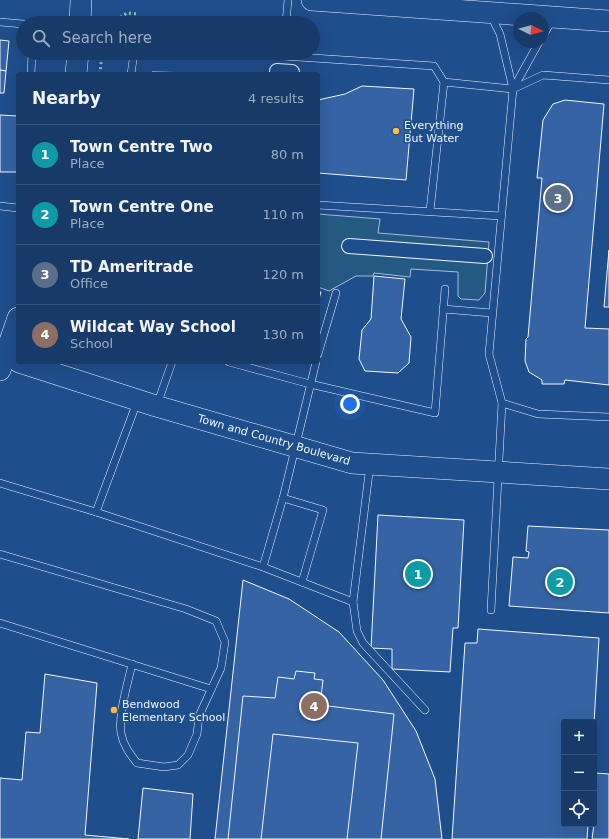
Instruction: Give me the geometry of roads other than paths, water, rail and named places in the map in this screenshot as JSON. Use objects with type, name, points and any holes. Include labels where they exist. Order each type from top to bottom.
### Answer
[{"type":"street","points":[[80,16],[81,0]]},
{"type":"street","points":[[312,0],[609,21]]},
{"type":"street","points":[[76,72],[77,60]]},
{"type":"street","points":[[277,72],[292,72]]},
{"type":"street","points":[[349,246],[485,256]]},
{"type":"street","points":[[8,361],[16,327]]},
{"type":"street","name":"Town and Country Boulevard","points":[[18,364],[352,463],[609,479]]},
{"type":"lane","points":[[287,16],[288,0]]},
{"type":"lane","points":[[489,12],[500,34],[513,89],[489,354],[502,403],[492,610]]},
{"type":"lane","points":[[549,26],[555,17]]},
{"type":"lane","points":[[0,22],[16,23]]},
{"type":"lane","points":[[513,89],[536,48]]},
{"type":"lane","points":[[320,58],[434,66],[444,82],[430,212]]},
{"type":"lane","points":[[31,72],[32,60]]},
{"type":"lane","points":[[131,72],[133,60]]},
{"type":"lane","points":[[444,82],[513,89],[543,75],[609,80]]},
{"type":"lane","points":[[320,205],[501,216]]},
{"type":"lane","points":[[0,206],[16,208]]},
{"type":"lane","points":[[236,364],[310,384],[435,413],[445,289]]},
{"type":"lane","points":[[320,347],[336,293]]},
{"type":"lane","points":[[443,309],[492,313]]},
{"type":"lane","points":[[96,512],[147,403],[171,364]]},
{"type":"lane","points":[[263,566],[282,498],[315,364]]},
{"type":"lane","points":[[502,403],[538,414],[609,417]]},
{"type":"lane","points":[[370,465],[353,602],[357,631],[363,643],[425,710]]},
{"type":"lane","points":[[0,483],[96,512],[263,566],[353,602]]},
{"type":"lane","points":[[282,498],[323,510],[302,582]]},
{"type":"lane","points":[[0,554],[186,609],[216,621],[225,642],[221,668],[199,716],[197,734],[188,755],[178,765],[164,767],[137,763],[126,749],[121,732],[123,712],[132,664]]},
{"type":"lane","points":[[0,623],[211,689]]},
{"type":"place","name":"Everything But Water","points":[[396,131]]},
{"type":"place","name":"TD Ameritrade","points":[[558,198]]},
{"type":"place","name":"Town Centre Two","points":[[418,574]]},
{"type":"place","name":"Town Centre One","points":[[560,582]]},
{"type":"place","name":"Wildcat Way School","points":[[314,706]]},
{"type":"place","name":"Bendwood Elementary School","points":[[114,710]]}]
